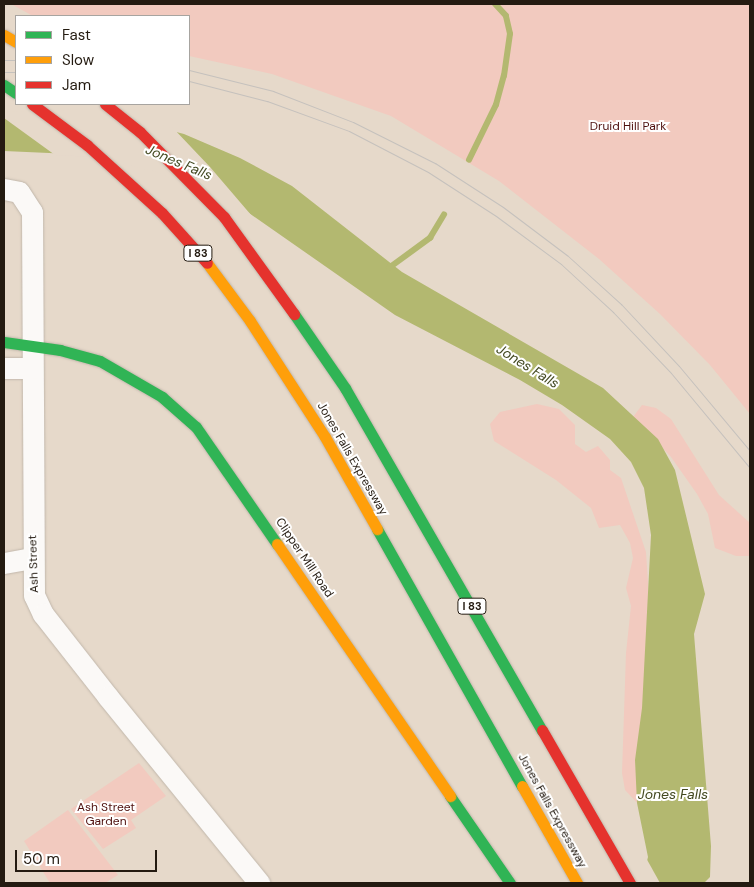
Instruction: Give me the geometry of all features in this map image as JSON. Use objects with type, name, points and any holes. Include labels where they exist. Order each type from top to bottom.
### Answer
[{"type":"main road","points":[[4,35],[15,41]]},
{"type":"main road","points":[[4,85],[15,92]]},
{"type":"main road","name":"Jones Falls Expressway","points":[[33,105],[115,169],[162,213],[204,259],[269,348],[325,437],[577,883]]},
{"type":"main road","name":"I 83","points":[[106,105],[140,132],[224,217],[265,271],[361,415],[583,797],[630,883]]},
{"type":"main road","name":"Clipper Mill Road","points":[[4,342],[31,344],[80,354],[118,370],[162,397],[196,427],[510,883]]},
{"type":"street","name":"Ash Street","points":[[4,189],[19,192],[25,198],[32,212],[32,558],[34,595],[43,614],[259,883]]},
{"type":"street","points":[[4,368],[32,368]]},
{"type":"street","points":[[4,563],[32,558]]},
{"type":"green space","name":"Druid Hill Park","points":[[11,4],[750,4],[750,414],[710,365],[660,314],[599,259],[499,181],[391,116],[272,74],[190,56],[190,15],[31,15]]},
{"type":"green space","points":[[537,404],[559,409],[575,425],[575,444],[586,452],[598,446],[610,460],[610,470],[621,478],[646,552],[649,598],[640,806],[625,790],[622,773],[626,653],[631,606],[626,588],[633,558],[630,543],[620,525],[599,528],[591,508],[556,480],[494,441],[490,424],[500,412]]},
{"type":"green space","points":[[642,405],[656,408],[671,419],[719,495],[750,523],[750,556],[736,556],[715,548],[708,514],[697,494],[671,457],[633,417]]},
{"type":"green space","name":"Ash Street Garden","points":[[139,763],[166,796],[131,820],[136,828],[103,849],[71,809]]},
{"type":"green space","points":[[68,810],[118,875],[105,883],[50,883],[24,841]]},
{"type":"water","name":"Jones Falls","points":[[95,111],[184,134],[240,158],[292,186],[402,272],[603,388],[658,439],[675,470],[705,594],[694,634],[711,846],[710,877],[704,883],[641,883],[648,857],[637,803],[635,760],[642,708],[651,535],[644,488],[631,462],[610,439],[562,405],[520,380],[395,315],[239,206],[158,170],[94,155],[4,151],[4,114]]},
{"type":"pier","points":[[95,109],[173,128],[210,167],[257,222],[237,208],[157,172],[94,157],[55,155],[4,118],[4,112]]},
{"type":"pier","points":[[645,856],[660,883],[638,883]]},
{"type":"waterway","points":[[469,160],[496,105],[504,76],[510,34],[506,16],[495,4]]},
{"type":"waterway","points":[[389,268],[430,238],[444,215]]},
{"type":"tram line","points":[[4,60],[15,60]]},
{"type":"tram line","points":[[190,70],[273,91],[353,122],[435,163],[503,207],[568,256],[621,304],[679,366],[750,451]]},
{"type":"tram line","points":[[4,72],[15,72]]},
{"type":"tram line","points":[[190,81],[267,101],[349,131],[428,172],[496,216],[561,264],[613,312],[671,373],[750,468]]},
{"type":"traffic: fast","points":[[4,85],[15,92]]},
{"type":"traffic: fast","points":[[294,314],[345,388],[542,730]]},
{"type":"traffic: fast","points":[[4,342],[60,350],[100,361],[162,397],[196,427],[277,544]]},
{"type":"traffic: fast","points":[[377,529],[522,786]]},
{"type":"traffic: fast","points":[[450,796],[510,883]]},
{"type":"traffic: slow","points":[[4,35],[15,41]]},
{"type":"traffic: slow","points":[[207,263],[250,321],[325,437],[377,529]]},
{"type":"traffic: slow","points":[[277,544],[450,796]]},
{"type":"traffic: slow","points":[[522,786],[577,883]]},
{"type":"traffic: jam","points":[[33,105],[87,145],[162,213],[207,263]]},
{"type":"traffic: jam","points":[[106,105],[140,132],[224,217],[294,314]]},
{"type":"traffic: jam","points":[[542,730],[630,883]]}]
